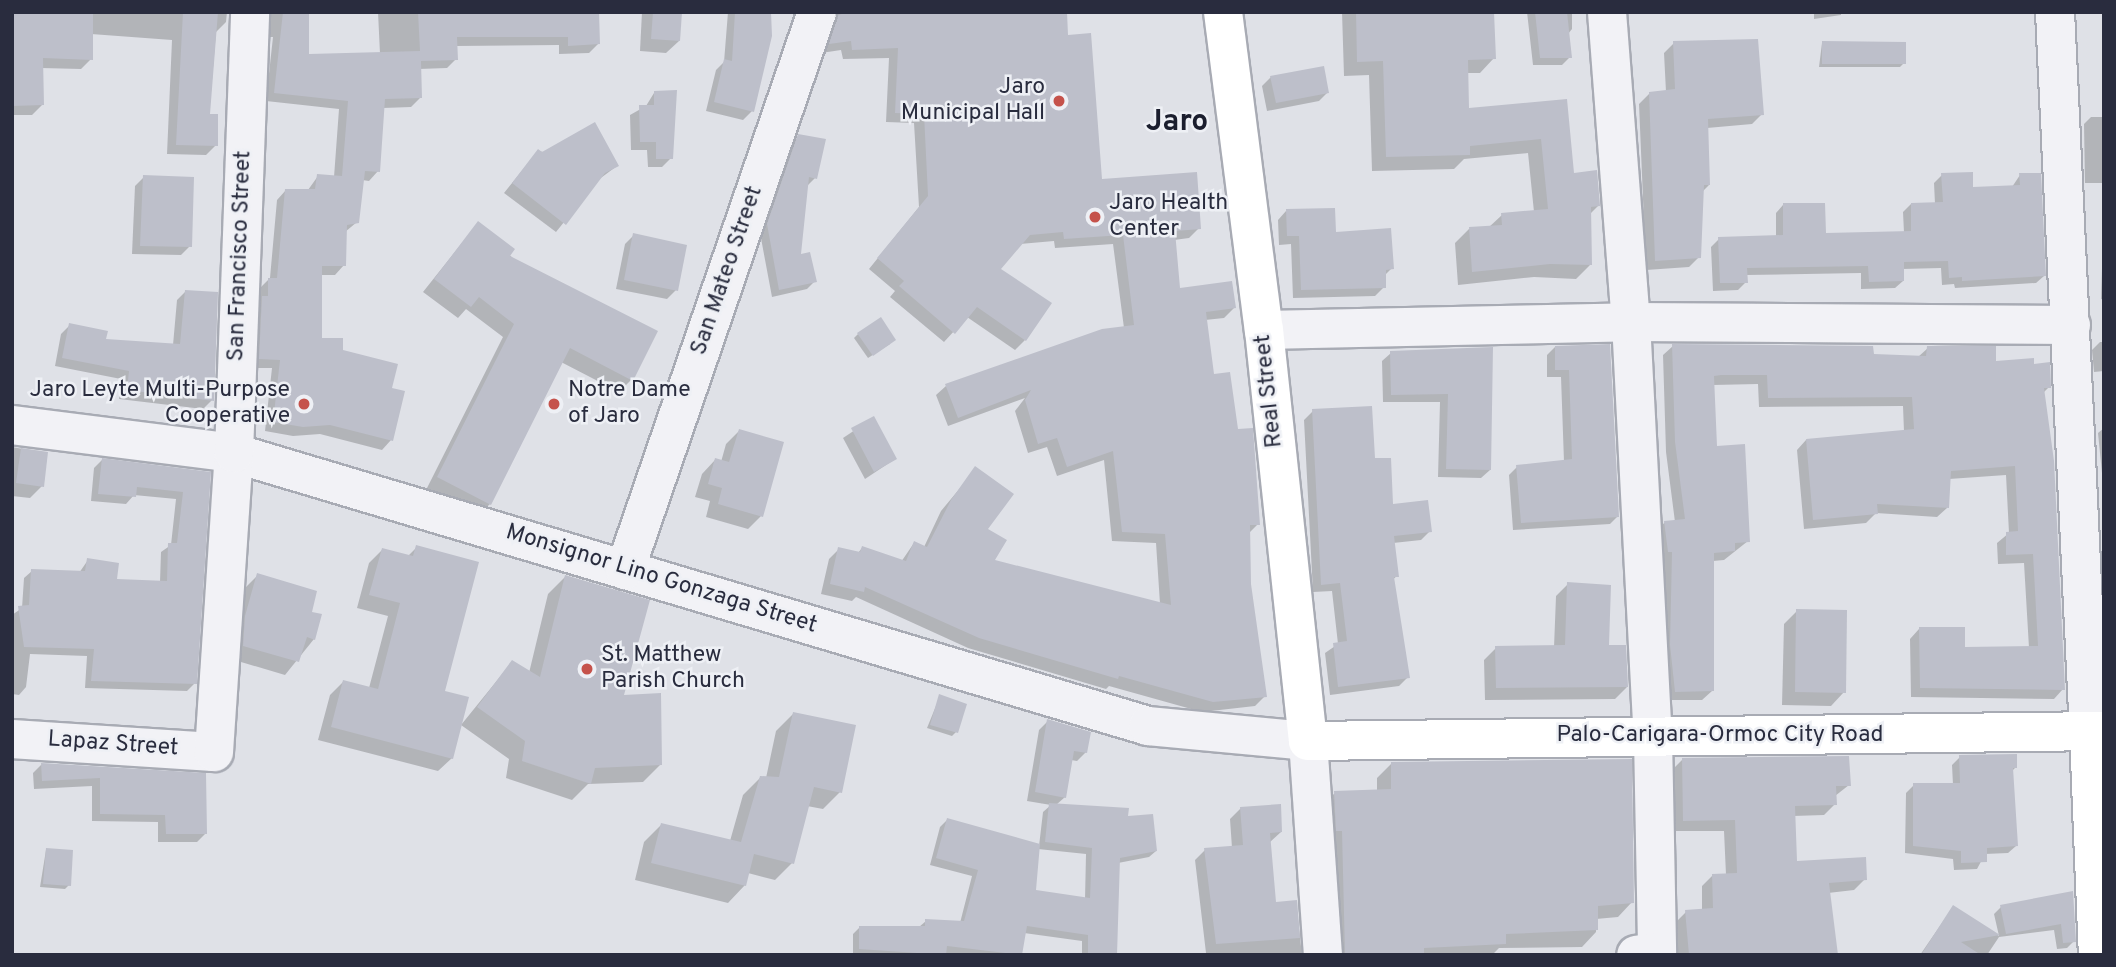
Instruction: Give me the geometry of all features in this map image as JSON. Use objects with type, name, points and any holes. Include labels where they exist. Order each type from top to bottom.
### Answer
[{"type":"main road","name":"Real Street","points":[[1223,12],[1264,330],[1322,739]]},
{"type":"main road","name":"Palo-Carigara-Ormoc City Road","points":[[1322,739],[2096,732]]},
{"type":"main road","points":[[2096,732],[2098,955]]},
{"type":"street","name":"San Francisco Street","points":[[214,752],[234,453],[250,12]]},
{"type":"street","name":"San Mateo Street","points":[[625,570],[817,12]]},
{"type":"street","points":[[1607,12],[1631,322],[1653,737],[1657,953],[1636,955]]},
{"type":"street","points":[[2055,12],[2096,732]]},
{"type":"street","points":[[1264,330],[1631,322],[2071,325]]},
{"type":"street","name":"Monsignor Lino Gonzaga Street","points":[[12,425],[234,453],[1148,726],[1322,739]]},
{"type":"street","name":"Lapaz Street","points":[[12,739],[214,752]]},
{"type":"street","points":[[1322,739],[1322,955]]},
{"type":"building","points":[[12,12],[93,12],[93,60],[43,58],[44,105],[12,106]]},
{"type":"building","points":[[183,12],[218,12],[210,114],[218,114],[218,146],[176,145]]},
{"type":"building","points":[[283,12],[309,12],[309,54],[420,51],[418,12],[599,12],[600,44],[568,46],[568,37],[457,37],[458,60],[421,61],[422,98],[385,99],[380,172],[365,171],[359,223],[347,225],[346,266],[322,266],[322,338],[343,338],[343,350],[398,364],[392,388],[405,391],[393,441],[330,425],[303,427],[273,422],[280,360],[259,359],[262,296],[268,296],[268,278],[277,278],[285,189],[315,189],[317,174],[342,176],[348,101],[274,93]]},
{"type":"building","points":[[653,12],[682,12],[680,41],[651,39]]},
{"type":"building","points":[[735,12],[771,12],[772,36],[754,112],[714,102],[724,59],[732,61]]},
{"type":"building","points":[[849,12],[1067,12],[1068,35],[1091,33],[1102,179],[1197,172],[1201,229],[1175,231],[1180,288],[1232,281],[1236,308],[1206,312],[1214,374],[1230,372],[1238,429],[1253,428],[1260,525],[1250,525],[1251,584],[1267,697],[1213,702],[1119,676],[1118,679],[979,638],[865,587],[864,592],[830,584],[838,547],[860,552],[862,546],[906,561],[914,541],[927,547],[951,500],[975,466],[1014,494],[988,529],[1007,540],[995,560],[1171,605],[1165,534],[1122,532],[1113,451],[1067,467],[1057,438],[1038,444],[1025,400],[1031,390],[958,418],[945,384],[1102,329],[1134,325],[1123,235],[1064,239],[1063,232],[1030,235],[1001,269],[1052,303],[1026,341],[977,307],[955,334],[899,286],[904,281],[877,258],[928,196],[924,114],[895,113],[898,48],[852,50],[851,41],[829,44],[838,15]]},
{"type":"building","points":[[1356,12],[1494,12],[1496,59],[1468,60],[1469,108],[1567,99],[1574,173],[1597,170],[1600,206],[1591,207],[1592,265],[1550,264],[1472,272],[1469,227],[1502,225],[1501,213],[1548,209],[1541,139],[1470,146],[1470,155],[1386,157],[1383,61],[1357,62]]},
{"type":"building","points":[[1535,12],[1567,12],[1572,58],[1540,58]]},
{"type":"building","points":[[1758,39],[1764,115],[1708,119],[1710,185],[1704,185],[1701,258],[1655,261],[1649,92],[1675,89],[1673,41]]},
{"type":"building","points":[[1822,41],[1906,42],[1906,64],[1822,64]]},
{"type":"building","points":[[1324,66],[1329,93],[1276,103],[1270,76]]},
{"type":"building","points":[[677,90],[673,159],[656,159],[656,142],[640,142],[639,105],[654,105],[654,91]]},
{"type":"building","points":[[595,122],[619,166],[605,173],[566,225],[512,183],[538,149],[542,152]]},
{"type":"building","points":[[798,134],[826,139],[817,179],[809,177],[801,254],[810,252],[817,282],[779,290],[767,224]]},
{"type":"building","points":[[1973,172],[1973,187],[2020,185],[2019,173],[2041,173],[2046,276],[1962,281],[1962,277],[1949,278],[1948,261],[1904,262],[1904,281],[1869,282],[1868,266],[1747,268],[1748,283],[1720,283],[1718,237],[1783,235],[1783,203],[1825,203],[1826,233],[1911,231],[1911,203],[1943,202],[1941,173]]},
{"type":"building","points":[[143,175],[194,177],[192,247],[140,246]]},
{"type":"building","points":[[1335,208],[1336,232],[1391,228],[1394,269],[1386,270],[1386,288],[1301,290],[1299,236],[1287,236],[1286,209]]},
{"type":"building","points":[[478,221],[515,249],[510,256],[658,331],[633,381],[570,348],[491,505],[437,477],[514,324],[479,297],[471,307],[434,279]]},
{"type":"building","points":[[633,233],[687,245],[678,291],[624,280]]},
{"type":"building","points":[[185,290],[218,292],[214,401],[127,390],[129,371],[62,358],[69,323],[108,331],[106,339],[180,344]]},
{"type":"building","points":[[881,317],[896,340],[873,356],[857,333]]},
{"type":"building","points":[[1610,344],[1619,517],[1521,523],[1516,465],[1572,459],[1569,370],[1555,370],[1555,346]]},
{"type":"building","points":[[1672,344],[1873,346],[1874,354],[1926,356],[1927,346],[1996,346],[1996,361],[2034,358],[2034,364],[2050,362],[2051,388],[2044,388],[2054,461],[2065,690],[1920,688],[1919,627],[1965,627],[1965,647],[2038,646],[2033,554],[2006,555],[2006,532],[2018,531],[2015,466],[1951,471],[1949,508],[1877,504],[1878,514],[1813,520],[1806,439],[1914,429],[1912,397],[1768,398],[1767,375],[1721,375],[1714,376],[1717,446],[1745,444],[1750,542],[1735,543],[1735,551],[1714,553],[1714,691],[1675,692],[1670,645],[1672,552],[1668,552],[1664,521],[1685,519],[1675,442]]},
{"type":"building","points":[[1493,347],[1491,470],[1446,469],[1448,394],[1391,395],[1390,351]]},
{"type":"building","points":[[1372,406],[1375,458],[1391,458],[1393,504],[1428,500],[1432,532],[1394,536],[1399,577],[1394,577],[1410,678],[1338,687],[1333,643],[1347,641],[1340,583],[1321,585],[1312,409]]},
{"type":"building","points":[[874,416],[897,459],[874,472],[851,428]]},
{"type":"building","points":[[739,429],[784,442],[763,517],[718,504],[722,488],[708,484],[715,458],[729,462]]},
{"type":"building","points":[[21,448],[48,452],[44,487],[16,483]]},
{"type":"building","points":[[102,458],[211,472],[197,684],[91,681],[94,649],[24,647],[18,606],[29,605],[31,569],[85,571],[87,558],[119,563],[117,579],[167,581],[168,543],[177,543],[183,492],[137,487],[136,497],[98,494]]},
{"type":"building","points":[[416,545],[479,562],[445,691],[469,697],[453,759],[331,727],[343,680],[378,689],[400,603],[369,595],[382,548],[413,556]]},
{"type":"building","points":[[257,573],[317,591],[312,612],[322,614],[315,640],[307,637],[299,662],[243,646],[245,616]]},
{"type":"building","name":"St. Matthew Parish Church","points":[[565,575],[650,600],[624,695],[661,693],[662,765],[595,768],[591,784],[522,761],[525,741],[477,707],[512,660],[540,677]]},
{"type":"building","points":[[1567,582],[1611,585],[1609,645],[1626,645],[1628,687],[1496,688],[1495,646],[1565,645]]},
{"type":"building","points":[[1796,609],[1847,610],[1846,693],[1795,692]]},
{"type":"building","points":[[939,694],[967,704],[958,733],[930,725]]},
{"type":"building","points":[[793,712],[856,725],[842,793],[814,787],[794,864],[754,854],[746,886],[651,863],[661,823],[741,842],[760,776],[779,777]]},
{"type":"building","points":[[1047,719],[1091,732],[1087,753],[1074,751],[1066,798],[1035,792]]},
{"type":"building","points":[[2017,754],[2017,768],[2013,768],[2018,846],[1987,848],[1987,862],[1961,863],[1961,851],[1913,846],[1913,783],[1960,783],[1959,755]]},
{"type":"building","points":[[1849,756],[1851,786],[1836,786],[1837,805],[1795,806],[1797,861],[1866,857],[1867,880],[1829,883],[1838,955],[1689,955],[1685,910],[1713,908],[1712,874],[1737,873],[1735,820],[1683,821],[1682,758]]},
{"type":"building","points":[[1632,759],[1634,903],[1598,906],[1598,930],[1506,934],[1506,944],[1424,948],[1424,955],[1345,955],[1342,831],[1336,831],[1334,791],[1391,789],[1391,762]]},
{"type":"building","points":[[41,763],[206,773],[207,834],[166,834],[165,815],[100,814],[100,778],[42,781]]},
{"type":"building","points":[[1049,803],[1129,808],[1128,816],[1153,814],[1157,851],[1120,858],[1117,955],[1088,955],[1088,935],[1027,926],[1022,955],[947,946],[946,955],[859,949],[859,926],[925,926],[925,919],[964,921],[978,870],[936,858],[947,818],[1040,844],[1036,890],[1090,898],[1092,848],[1045,842]]},
{"type":"building","points":[[1281,804],[1282,832],[1270,833],[1276,902],[1297,900],[1300,938],[1216,944],[1204,848],[1243,845],[1240,807]]},
{"type":"building","points":[[46,848],[73,850],[71,886],[43,884]]},
{"type":"building","points":[[2073,891],[2076,942],[2063,943],[2061,924],[2006,934],[2000,905]]},
{"type":"building","points":[[1953,905],[2000,935],[1961,942],[1981,955],[1921,955]]},
{"type":"place","name":"Jaro Municipal Hall","points":[[1059,101]]},
{"type":"place","name":"Jaro Health Center","points":[[1095,217]]},
{"type":"place","name":"Jaro Leyte Multi-Purpose Cooperative","points":[[304,404]]},
{"type":"place","name":"Notre Dame of Jaro","points":[[554,404]]},
{"type":"place","name":"St. Matthew Parish Church","points":[[587,669]]},
{"type":"district","name":"Jaro","points":[[1177,123]]}]
